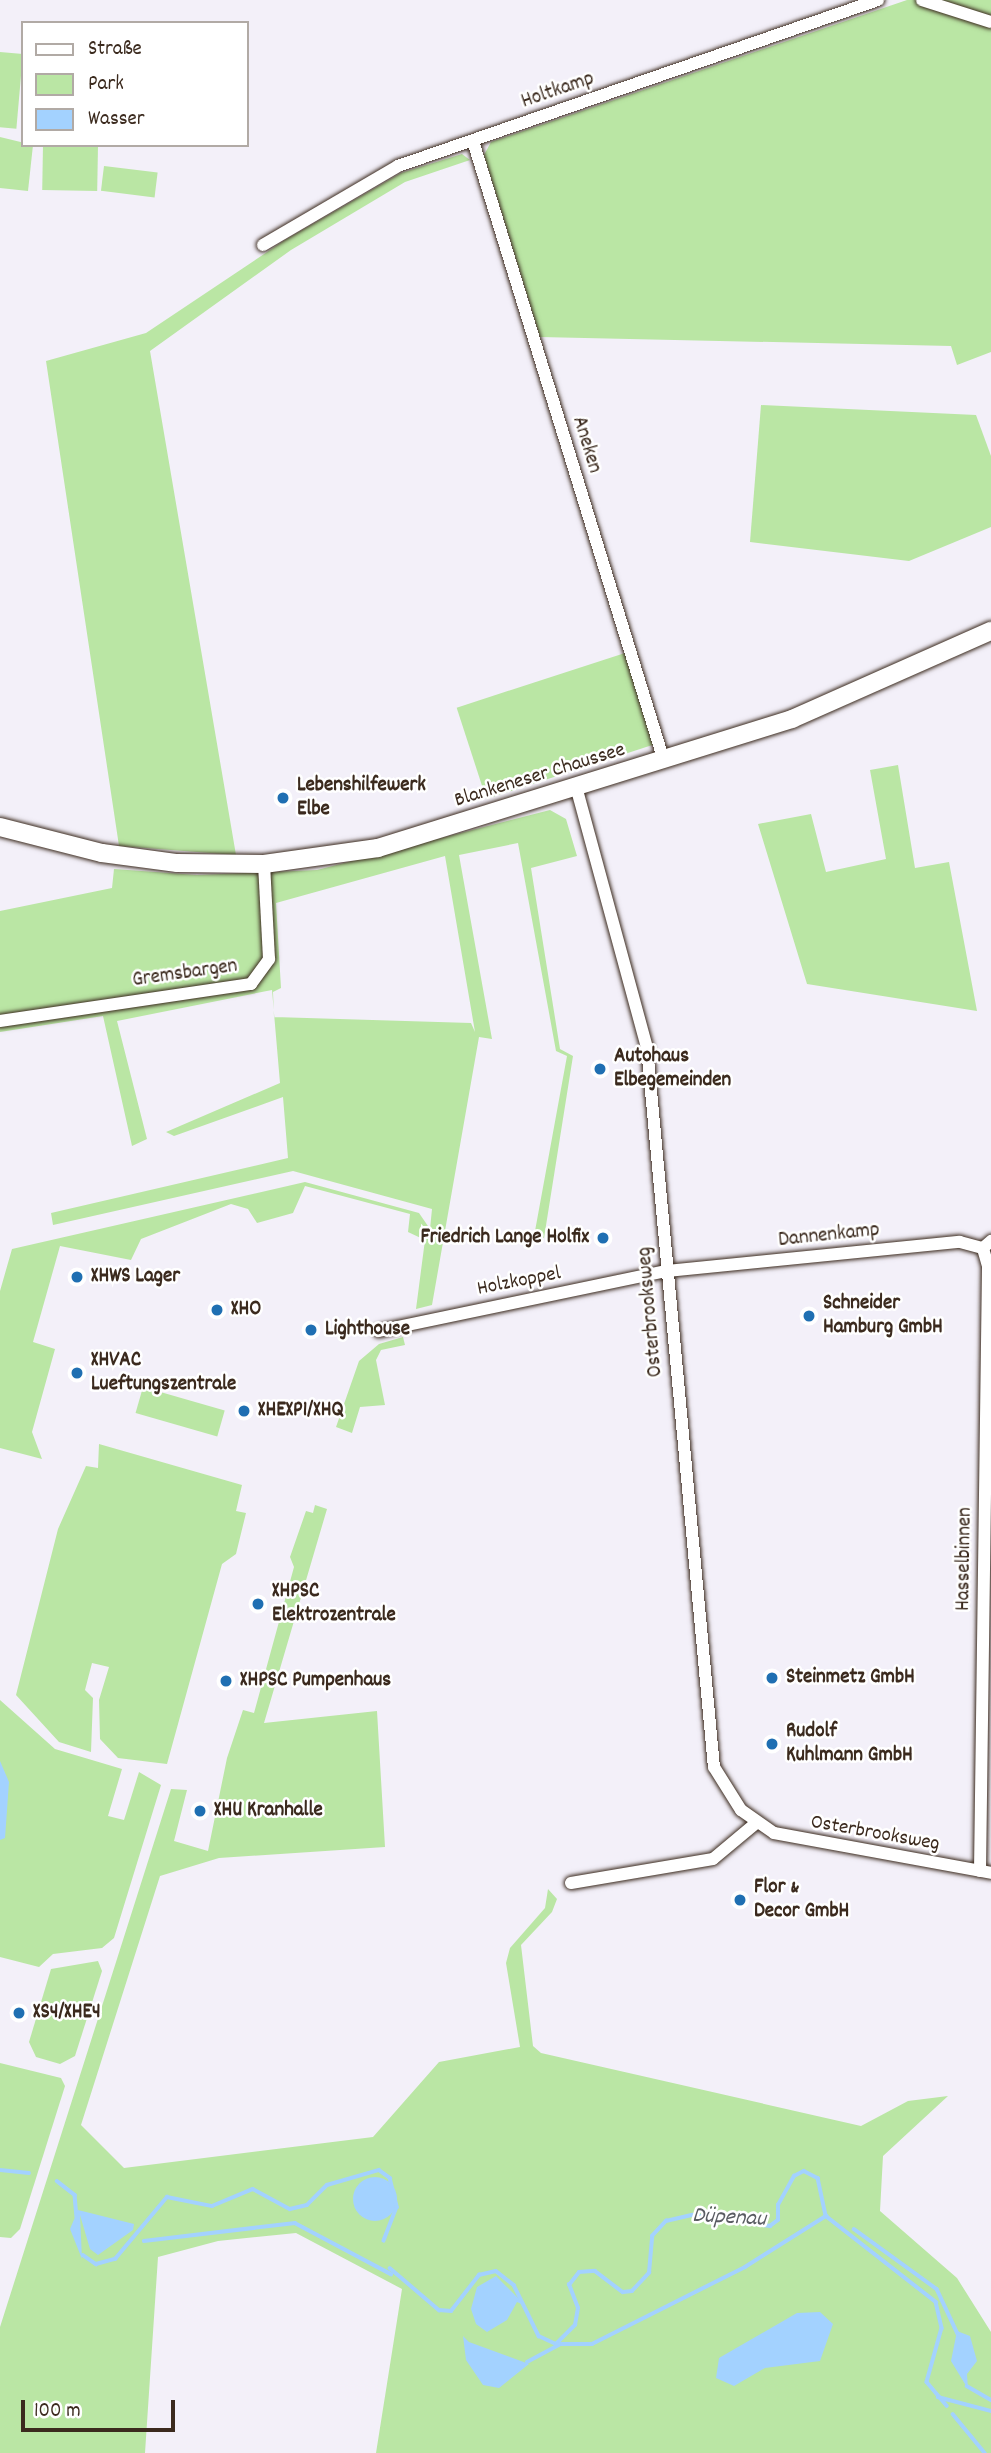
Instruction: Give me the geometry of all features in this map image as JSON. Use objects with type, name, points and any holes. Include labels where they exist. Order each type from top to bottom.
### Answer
[{"type":"main road","name":"Blankeneser Chaussee","points":[[0,827],[137,859],[264,864],[377,848],[577,790],[813,711],[991,631]]},
{"type":"street","name":"Holtkamp","points":[[263,245],[398,166],[878,0]]},
{"type":"street","points":[[922,0],[991,22]]},
{"type":"street","name":"Aneken","points":[[474,141],[664,761]]},
{"type":"street","name":"Osterbrooksweg","points":[[577,790],[647,1048],[707,1742],[725,1789],[756,1823],[797,1840],[986,1872]]},
{"type":"street","name":"Gremsbargen","points":[[0,1021],[251,984],[269,959],[264,864]]},
{"type":"street","name":"Dannenkamp","points":[[667,1271],[961,1242],[987,1245]]},
{"type":"street","name":"Hasselbinnen","points":[[986,1872],[987,1245]]},
{"type":"street","name":"Holzkoppel","points":[[379,1331],[667,1271]]},
{"type":"street","points":[[571,1883],[713,1859],[756,1823]]},
{"type":"green space","points":[[907,0],[991,0],[991,352],[957,365],[951,346],[540,337],[484,155],[491,142]]},
{"type":"green space","points":[[0,52],[21,54],[16,129],[0,127]]},
{"type":"green space","points":[[0,137],[21,142],[21,147],[33,147],[28,191],[0,188]]},
{"type":"green space","points":[[43,147],[98,147],[97,191],[42,190]]},
{"type":"green space","points":[[462,154],[470,160],[405,182],[291,250],[150,351],[236,855],[119,846],[46,361],[146,333],[285,240],[401,173]]},
{"type":"green space","points":[[104,166],[158,173],[155,197],[101,191]]},
{"type":"green space","points":[[761,405],[976,415],[991,456],[991,527],[909,561],[750,542]]},
{"type":"green space","points":[[625,653],[655,744],[486,799],[457,708]]},
{"type":"green space","points":[[898,765],[915,868],[949,862],[977,1011],[807,984],[758,824],[811,814],[826,872],[886,859],[870,770]]},
{"type":"green space","points":[[550,810],[566,819],[577,856],[531,868],[560,1049],[573,1056],[544,1238],[535,1231],[567,1056],[556,1051],[518,843],[459,855],[492,1039],[479,1037],[432,1305],[416,1309],[425,1240],[408,1232],[410,1214],[305,1186],[293,1213],[257,1223],[248,1209],[231,1204],[141,1239],[131,1260],[60,1246],[33,1342],[55,1349],[32,1432],[42,1459],[0,1448],[0,1291],[12,1249],[305,1182],[419,1213],[430,1229],[432,1209],[293,1171],[53,1225],[51,1213],[288,1158],[283,1097],[174,1136],[166,1132],[280,1083],[274,1017],[471,1023],[475,1032],[445,856],[276,903],[281,988],[273,992],[274,1010],[272,990],[117,1021],[147,1139],[132,1146],[103,1016],[0,1032],[0,911],[112,888],[114,869],[197,875],[317,870]]},
{"type":"green space","points":[[403,1337],[405,1345],[381,1350],[376,1360],[385,1405],[360,1407],[352,1433],[336,1427],[359,1361],[379,1344]]},
{"type":"green space","points":[[143,1387],[225,1410],[217,1436],[136,1413]]},
{"type":"green space","points":[[99,1444],[242,1485],[236,1511],[246,1513],[236,1554],[222,1564],[167,1764],[118,1758],[100,1739],[99,1700],[109,1667],[92,1663],[85,1690],[93,1698],[91,1752],[59,1742],[16,1695],[58,1529],[86,1466],[98,1468]]},
{"type":"green space","points":[[315,1505],[327,1509],[264,1723],[377,1711],[385,1847],[219,1858],[160,1876],[81,2125],[124,2168],[373,2137],[439,2062],[520,2047],[506,1963],[510,1948],[545,1908],[548,1889],[557,1899],[552,1912],[521,1945],[533,2046],[541,2053],[861,2126],[908,2101],[948,2096],[883,2156],[880,2211],[957,2278],[991,2332],[991,2453],[376,2453],[402,2289],[296,2233],[218,2241],[158,2257],[145,2453],[0,2453],[0,2327],[171,1789],[187,1790],[174,1841],[208,1851],[227,1758],[243,1710],[254,1713],[294,1567],[290,1557],[306,1511],[313,1513]]},
{"type":"green space","points":[[0,1700],[55,1749],[122,1769],[108,1816],[124,1820],[139,1772],[161,1785],[114,1938],[102,1948],[53,1954],[39,1967],[0,1957]]},
{"type":"green space","points":[[98,1961],[102,1971],[75,2056],[60,2064],[36,2057],[29,2042],[51,1969]]},
{"type":"green space","points":[[0,2063],[61,2078],[65,2086],[20,2229],[11,2238],[0,2237]]},
{"type":"water","points":[[0,1761],[9,1782],[5,1838],[0,1840]]},
{"type":"water","points":[[375,2177],[391,2183],[397,2199],[391,2215],[375,2221],[359,2215],[353,2199],[359,2183]]},
{"type":"water","points":[[78,2210],[134,2224],[133,2230],[98,2255],[90,2249],[80,2215],[82,2259],[70,2229]]},
{"type":"water","points":[[496,2276],[526,2306],[517,2302],[507,2320],[487,2332],[476,2324],[471,2309],[477,2287]]},
{"type":"water","points":[[820,2312],[833,2324],[820,2361],[765,2368],[734,2386],[716,2378],[719,2358],[797,2313]]},
{"type":"water","points":[[957,2331],[970,2336],[977,2361],[967,2374],[968,2389],[951,2361]]},
{"type":"water","points":[[463,2336],[469,2342],[529,2364],[499,2388],[483,2385],[466,2360]]},
{"type":"waterway","name":"Düpenau","points":[[0,2170],[29,2173]]},
{"type":"waterway","name":"Düpenau","points":[[83,2255],[96,2264],[115,2259],[167,2197],[212,2206],[253,2189],[290,2209],[307,2205],[327,2185],[379,2170],[390,2178],[397,2207],[384,2241]]},
{"type":"waterway","name":"Düpenau","points":[[390,2268],[439,2310],[451,2311],[479,2275],[496,2271],[514,2285],[539,2336],[556,2344],[575,2325],[578,2308],[569,2285],[579,2272],[595,2271],[623,2292],[632,2291],[649,2273],[652,2236],[666,2221],[692,2215],[770,2226],[778,2220],[778,2205],[794,2176],[804,2171],[818,2178],[826,2216],[936,2302],[942,2328],[927,2382],[947,2406]]},
{"type":"waterway","name":"Düpenau","points":[[57,2181],[75,2195],[77,2217]]},
{"type":"waterway","points":[[558,2344],[592,2344],[745,2267],[826,2216]]},
{"type":"waterway","points":[[144,2241],[295,2223],[391,2274]]},
{"type":"waterway","points":[[854,2229],[937,2289],[958,2334]]},
{"type":"waterway","points":[[527,2362],[559,2345]]},
{"type":"waterway","points":[[967,2386],[991,2400]]},
{"type":"waterway","name":"Düpenau","points":[[938,2397],[991,2411]]},
{"type":"waterway","name":"Düpenau","points":[[953,2414],[985,2453]]},
{"type":"place","name":"Lebenshilfewerk Elbe","points":[[283,798]]},
{"type":"place","name":"Autohaus Elbegemeinden","points":[[600,1069]]},
{"type":"place","name":"Friedrich Lange Holfix","points":[[603,1238]]},
{"type":"place","name":"XHWS Lager","points":[[77,1277]]},
{"type":"place","name":"XHO","points":[[217,1310]]},
{"type":"place","name":"Schneider Hamburg GmbH","points":[[809,1316]]},
{"type":"place","name":"Lighthouse","points":[[311,1330]]},
{"type":"place","name":"XHVAC Lueftungszentrale","points":[[77,1373]]},
{"type":"place","name":"XHEXP1/XHQ","points":[[244,1411]]},
{"type":"place","name":"XHPSC Elektrozentrale","points":[[258,1604]]},
{"type":"place","name":"Steinmetz GmbH","points":[[772,1678]]},
{"type":"place","name":"XHPSC Pumpenhaus","points":[[226,1681]]},
{"type":"place","name":"Rudolf Kuhlmann GmbH","points":[[772,1744]]},
{"type":"place","name":"XHU Kranhalle","points":[[200,1811]]},
{"type":"place","name":"Flor & Decor GmbH","points":[[740,1900]]},
{"type":"place","name":"XS4/XHE4","points":[[19,2013]]}]
